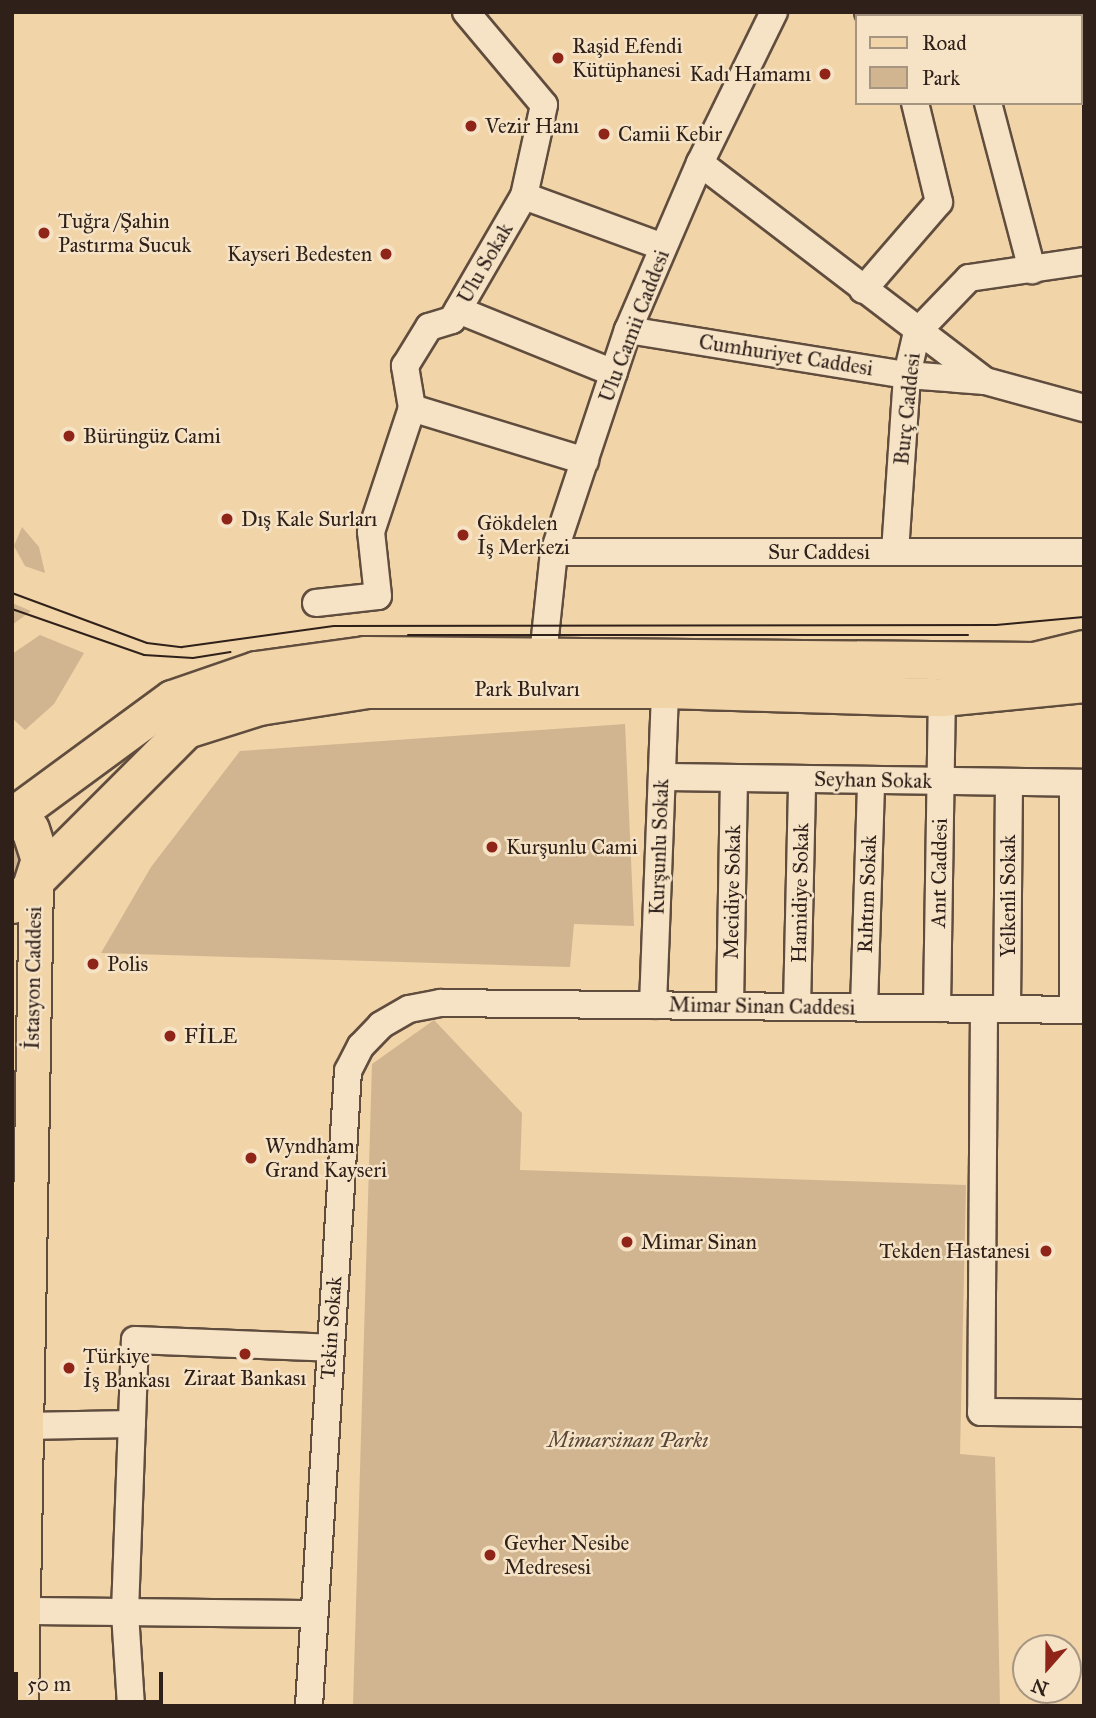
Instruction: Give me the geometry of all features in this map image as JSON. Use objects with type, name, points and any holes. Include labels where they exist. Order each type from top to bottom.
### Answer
[{"type":"highway","name":"Park Bulvarı","points":[[13,814],[172,699],[256,670],[365,655],[1034,661],[1084,649]]},
{"type":"highway","name":"Park Bulvarı","points":[[24,891],[186,729],[247,710],[366,689],[666,689],[942,696],[1084,683]]},
{"type":"highway","points":[[13,814],[35,838],[40,859],[24,891]]},
{"type":"main road","name":"İstasyon Caddesi","points":[[21,1706],[24,891]]},
{"type":"street","name":"Ulu Sokak","points":[[316,603],[378,596],[371,532],[412,408],[405,366],[429,327],[452,320],[524,196],[544,105],[466,12]]},
{"type":"street","name":"Ulu Camii Caddesi","points":[[543,656],[554,551],[628,330],[700,163],[774,12]]},
{"type":"street","points":[[863,290],[939,202],[915,105]]},
{"type":"street","points":[[989,105],[1032,270]]},
{"type":"street","points":[[700,163],[917,332],[985,381],[1084,408]]},
{"type":"street","points":[[524,196],[663,247]]},
{"type":"street","name":"Burç Caddesi","points":[[895,552],[907,375],[917,332],[969,278],[1084,261]]},
{"type":"street","points":[[458,310],[614,373]]},
{"type":"street","name":"Cumhuriyet Caddesi","points":[[628,330],[907,375],[985,381]]},
{"type":"street","points":[[412,408],[585,461]]},
{"type":"street","name":"Sur Caddesi","points":[[554,551],[1084,552]]},
{"type":"street","name":"Kurşunlu Sokak","points":[[653,1005],[666,689]]},
{"type":"street","name":"Anıt Caddesi","points":[[937,1008],[942,696]]},
{"type":"street","name":"Seyhan Sokak","points":[[662,777],[1079,783]]},
{"type":"street","name":"Mecidiye Sokak","points":[[730,1006],[734,778]]},
{"type":"street","name":"Hamidiye Sokak","points":[[797,1007],[802,779]]},
{"type":"street","name":"Rıhtım Sokak","points":[[864,1008],[870,780]]},
{"type":"street","name":"Yelkenli Sokak","points":[[1009,782],[995,1009],[981,1412],[1084,1413]]},
{"type":"street","points":[[1078,1010],[1079,783]]},
{"type":"street","name":"Mimar Sinan Caddesi","points":[[440,1003],[1078,1010]]},
{"type":"street","name":"Tekin Sokak","points":[[309,1706],[348,1071],[361,1046],[381,1025],[409,1009],[440,1003]]},
{"type":"street","points":[[131,1706],[125,1612],[135,1340],[330,1348]]},
{"type":"street","points":[[24,1426],[132,1424]]},
{"type":"street","points":[[22,1611],[313,1614]]},
{"type":"green space","points":[[22,527],[39,547],[45,573],[25,566],[14,546]]},
{"type":"green space","points":[[12,603],[31,611],[12,625]]},
{"type":"green space","points":[[40,635],[84,653],[54,704],[25,730],[12,718],[12,654]]},
{"type":"green space","points":[[625,724],[634,926],[574,924],[570,967],[101,953],[151,867],[240,751]]},
{"type":"green space","points":[[12,836],[22,859],[12,882]]},
{"type":"green space","name":"Mimarsinan Parkı","points":[[434,1020],[522,1113],[520,1170],[966,1185],[960,1454],[995,1457],[1000,1706],[353,1706],[372,1064]]},
{"type":"tram line","points":[[12,593],[147,643],[182,647],[334,626],[996,625],[1084,617]]},
{"type":"tram line","points":[[12,609],[144,655],[193,658],[231,652]]},
{"type":"tram line","points":[[408,635],[968,635]]},
{"type":"place","name":"Raşid Efendi Kütüphanesi","points":[[558,58]]},
{"type":"place","name":"Kadı Hamamı","points":[[825,74]]},
{"type":"place","name":"Vezir Hanı","points":[[471,126]]},
{"type":"place","name":"Camii Kebir","points":[[604,134]]},
{"type":"place","name":"Tuğra /Şahin Pastırma Sucuk","points":[[44,233]]},
{"type":"place","name":"Kayseri Bedesten","points":[[386,254]]},
{"type":"place","name":"Bürüngüz Cami","points":[[69,436]]},
{"type":"place","name":"Dış Kale Surları","points":[[227,519]]},
{"type":"place","name":"Gökdelen İş Merkezi","points":[[463,535]]},
{"type":"place","name":"Kurşunlu Cami","points":[[492,847]]},
{"type":"place","name":"Polis","points":[[93,964]]},
{"type":"place","name":"FİLE","points":[[170,1036]]},
{"type":"place","name":"Wyndham Grand Kayseri","points":[[251,1158]]},
{"type":"place","name":"Mimar Sinan","points":[[627,1242]]},
{"type":"place","name":"Tekden Hastanesi","points":[[1046,1251]]},
{"type":"place","name":"Ziraat Bankası","points":[[245,1354]]},
{"type":"place","name":"Türkiye İş Bankası","points":[[69,1368]]},
{"type":"place","name":"Gevher Nesibe Medresesi","points":[[490,1555]]}]
